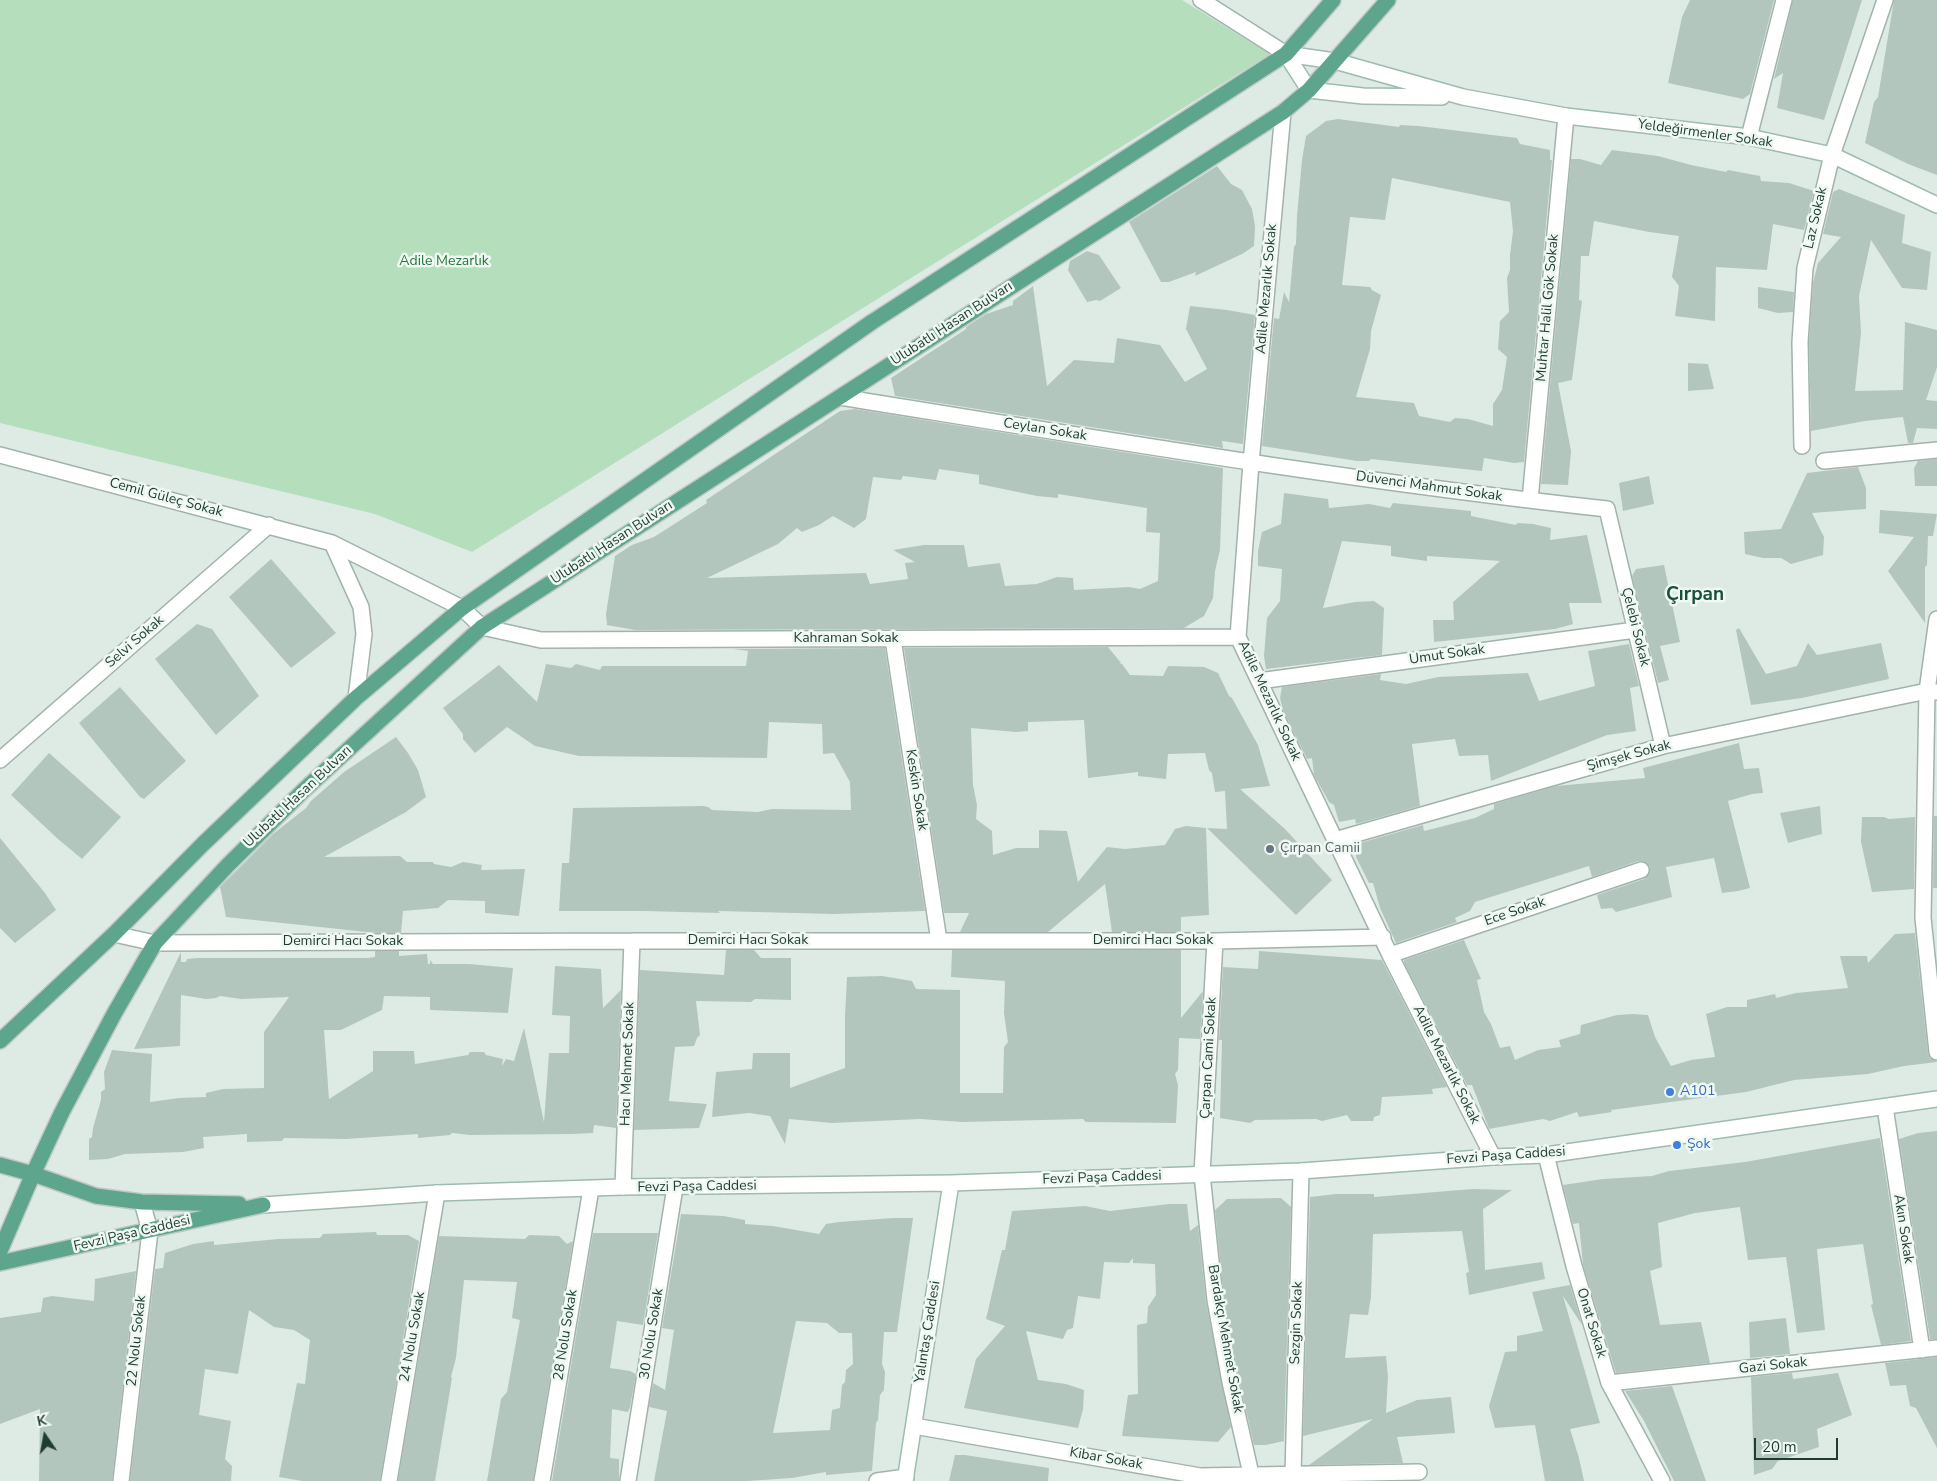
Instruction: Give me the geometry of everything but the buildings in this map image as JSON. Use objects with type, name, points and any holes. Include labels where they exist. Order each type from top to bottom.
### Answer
[{"type":"main road","points":[[0,1041],[114,934],[202,844],[356,698],[462,608],[872,322],[1286,54],[1333,0]]},
{"type":"main road","name":"Ulubatlı Hasan Bulvarı","points":[[0,1252],[62,1112],[105,1030],[155,943],[228,865],[304,790],[482,627],[1283,112],[1309,90],[1388,0]]},
{"type":"main road","name":"Fevzi Paşa Caddesi","points":[[0,1165],[33,1174],[96,1196],[142,1202],[263,1205]]},
{"type":"main road","name":"Fevzi Paşa Caddesi","points":[[0,1263],[263,1205]]},
{"type":"street","points":[[1201,0],[1286,54],[1309,90]]},
{"type":"street","points":[[1749,137],[1784,0]]},
{"type":"street","name":"Laz Sokak","points":[[1802,446],[1800,342],[1805,268],[1832,155],[1885,0]]},
{"type":"street","name":"Yeldeğirmenler Sokak","points":[[1286,54],[1334,61],[1463,97],[1566,116],[1749,137],[1832,155],[1937,205]]},
{"type":"street","name":"Yeldeğirmenler Sokak","points":[[1309,90],[1363,96],[1463,97]]},
{"type":"street","name":"Adile Mezarlık Sokak","points":[[1283,112],[1251,463],[1238,637],[1390,955],[1492,1157]]},
{"type":"street","name":"Muhtar Halil Gök Sokak","points":[[1530,500],[1566,116]]},
{"type":"street","name":"Ceylan Sokak","points":[[840,396],[1251,463]]},
{"type":"street","points":[[1824,461],[1937,450]]},
{"type":"street","name":"Cemil Güleç Sokak","points":[[0,455],[332,543],[462,608]]},
{"type":"street","name":"Düvenci Mahmut Sokak","points":[[1251,463],[1606,509]]},
{"type":"street","name":"Çelebi Sokak","points":[[1606,509],[1664,746]]},
{"type":"street","name":"Selvi Sokak","points":[[0,760],[269,525]]},
{"type":"street","points":[[332,543],[361,607],[364,634],[356,698]]},
{"type":"street","points":[[462,608],[482,627]]},
{"type":"street","points":[[1937,619],[1932,692],[1923,918],[1937,1052]]},
{"type":"street","name":"Kahraman Sokak","points":[[482,627],[542,640],[1238,637]]},
{"type":"street","name":"Umut Sokak","points":[[1259,681],[1635,630]]},
{"type":"street","name":"Keskin Sokak","points":[[893,639],[939,941]]},
{"type":"street","name":"Şimşek Sokak","points":[[1335,840],[1664,746],[1932,692]]},
{"type":"street","name":"Ece Sokak","points":[[1390,955],[1641,870]]},
{"type":"street","name":"Demirci Hacı Sokak","points":[[114,934],[155,943],[1215,941],[1383,937]]},
{"type":"street","name":"Hacı Mehmet Sokak","points":[[623,1187],[632,941]]},
{"type":"street","name":"Çarpan Cami Sokak","points":[[1202,1174],[1215,941]]},
{"type":"street","name":"Fevzi Paşa Caddesi","points":[[263,1205],[437,1193],[623,1187],[951,1183],[1301,1171],[1492,1157],[1546,1155],[1937,1099]]},
{"type":"street","name":"Akın Sokak","points":[[1885,1107],[1922,1350]]},
{"type":"street","name":"Onat Sokak","points":[[1546,1155],[1574,1266],[1609,1383],[1662,1481]]},
{"type":"street","name":"Sezgin Sokak","points":[[1293,1474],[1301,1171]]},
{"type":"street","name":"Bardakçı Mehmet Sokak","points":[[1202,1174],[1215,1300],[1230,1382],[1251,1474]]},
{"type":"street","name":"Yalıntaş Caddesi","points":[[905,1479],[951,1183]]},
{"type":"street","name":"30 Nolu Sokak","points":[[628,1481],[675,1187]]},
{"type":"street","name":"28 Nolu Sokak","points":[[542,1481],[590,1189]]},
{"type":"street","name":"24 Nolu Sokak","points":[[389,1481],[437,1193]]},
{"type":"street","name":"22 Nolu Sokak","points":[[122,1481],[150,1231],[142,1202]]},
{"type":"street","name":"Gazi Sokak","points":[[1609,1383],[1937,1348]]},
{"type":"street","name":"Kibar Sokak","points":[[914,1426],[1200,1478],[1251,1474],[1420,1472]]},
{"type":"street","points":[[877,1481],[905,1479]]},
{"type":"green space","name":"Adile Mezarlık","points":[[0,0],[1182,0],[1270,54],[472,552],[375,514],[0,423]]},
{"type":"place","name":"Çırpan Camii","points":[[1270,849]]},
{"type":"place","name":"A101","points":[[1670,1092]]},
{"type":"place","name":"Şok","points":[[1677,1145]]},
{"type":"district","name":"Çırpan","points":[[1695,595]]}]
